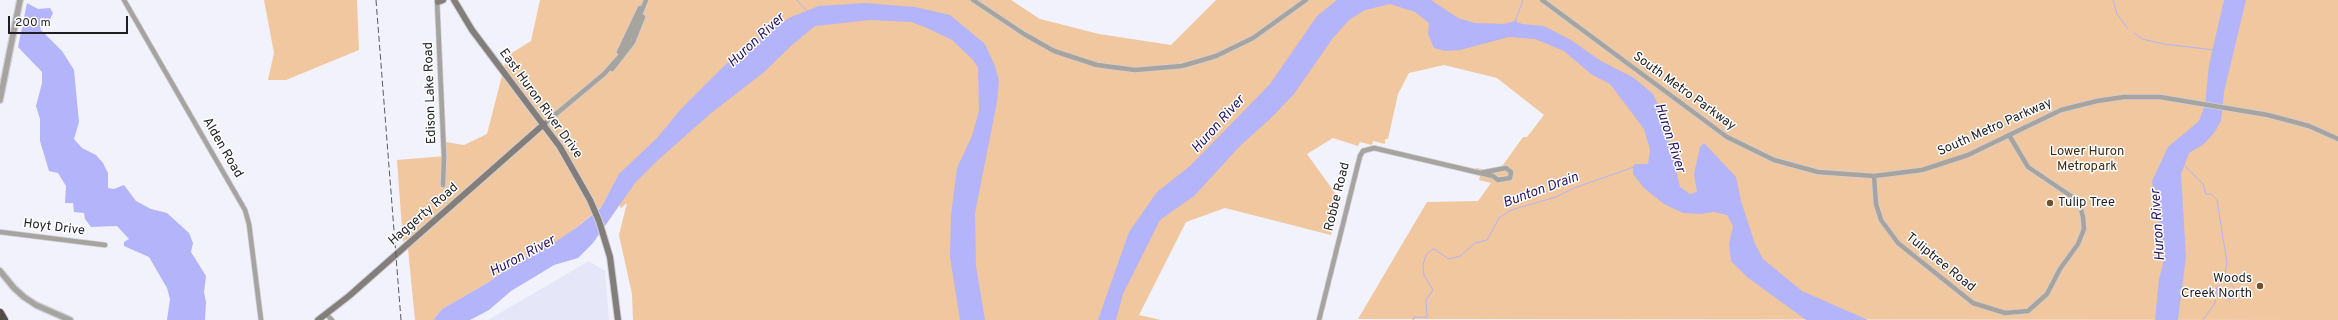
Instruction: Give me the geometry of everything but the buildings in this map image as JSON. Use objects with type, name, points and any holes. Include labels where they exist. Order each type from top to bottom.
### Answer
[{"type":"highway","points":[[0,313],[4,320]]},
{"type":"main road","name":"East Huron River Drive","points":[[454,0],[472,30],[544,124],[568,160],[590,200],[606,242],[614,277],[618,320]]},
{"type":"main road","name":"Haggerty Road","points":[[318,320],[544,124]]},
{"type":"street","points":[[0,100],[20,0]]},
{"type":"street","name":"Alden Road","points":[[124,0],[245,210],[249,224],[260,320]]},
{"type":"street","points":[[604,74],[622,47],[646,0]]},
{"type":"street","points":[[544,124],[604,74],[608,73],[622,59],[640,28],[646,0]]},
{"type":"street","points":[[973,0],[1034,41],[1061,54],[1097,65],[1134,70],[1182,66],[1216,56],[1253,38],[1306,0]]},
{"type":"street","name":"South Metro Parkway","points":[[1542,0],[1703,120],[1740,144],[1774,160],[1800,168],[1838,175],[1874,176],[1912,172],[1940,165],[1974,152],[2050,115],[2096,101],[2142,96],[2228,108],[2293,121],[2338,139]]},
{"type":"street","name":"Edison Lake Road","points":[[439,1],[444,156],[443,185]]},
{"type":"street","name":"Tuliptree Road","points":[[1874,176],[1876,204],[1881,220],[1898,243],[1973,303],[2005,313],[2028,311],[2044,298],[2060,270],[2078,244],[2084,229],[2083,217],[2080,206],[2072,196],[2028,167],[2009,135]]},
{"type":"street","name":"Robbe Road","points":[[1319,320],[1360,156],[1363,152],[1374,148],[1505,180],[1510,178],[1511,172],[1506,168],[1480,173]]},
{"type":"street","name":"Hoyt Drive","points":[[0,232],[105,245]]},
{"type":"street","points":[[0,271],[24,297],[70,320]]},
{"type":"street","points":[[326,314],[332,320]]},
{"type":"shaded area","points":[[589,261],[605,271],[609,320],[488,320]]},
{"type":"green space","points":[[264,0],[357,0],[359,50],[286,80],[268,80],[274,53]]},
{"type":"green space","name":"Lower Huron Metropark","points":[[540,0],[1011,0],[1040,19],[1099,34],[1171,45],[1216,0],[2338,0],[2338,320],[1358,319],[1427,202],[1478,201],[1491,183],[1479,180],[1480,176],[1474,174],[1476,168],[1498,172],[1523,137],[1527,137],[1544,115],[1497,78],[1444,65],[1409,73],[1398,94],[1388,139],[1385,139],[1385,144],[1373,141],[1372,145],[1360,142],[1358,146],[1333,138],[1307,154],[1340,200],[1331,235],[1225,208],[1186,222],[1139,315],[1161,320],[633,320],[632,294],[619,235],[627,203],[621,208],[611,190],[602,206],[576,228],[549,247],[516,262],[489,282],[442,309],[433,320],[415,320],[407,239],[403,242],[397,160],[446,156],[446,142],[464,145],[487,134],[507,56],[531,41]]},
{"type":"water","points":[[1337,0],[1431,0],[1458,18],[1475,23],[1504,24],[1515,21],[1522,24],[1544,26],[1571,40],[1601,61],[1634,78],[1653,94],[1663,115],[1680,187],[1690,194],[1697,192],[1694,174],[1700,147],[1704,143],[1736,177],[1741,201],[1755,244],[1763,259],[1802,291],[1868,320],[1806,320],[1747,277],[1731,261],[1729,244],[1733,226],[1727,215],[1714,212],[1700,214],[1683,213],[1664,204],[1644,188],[1633,174],[1633,167],[1635,164],[1648,164],[1650,150],[1644,129],[1610,84],[1591,74],[1564,51],[1535,39],[1509,37],[1460,50],[1445,51],[1434,48],[1428,34],[1429,23],[1415,12],[1390,4],[1365,10],[1349,20],[1333,38],[1294,94],[1271,118],[1241,145],[1194,196],[1160,220],[1123,294],[1116,320],[1098,320],[1129,232],[1157,192],[1190,166],[1270,84],[1317,16]]},
{"type":"water","points":[[2224,0],[2246,0],[2224,92],[2221,121],[2214,133],[2204,144],[2189,153],[2181,174],[2186,257],[2178,320],[2155,320],[2159,279],[2165,256],[2152,181],[2168,147],[2199,121],[2205,105],[2209,65]]},
{"type":"water","points":[[27,3],[38,9],[50,8],[53,13],[48,23],[40,29],[62,51],[74,70],[79,122],[74,139],[82,148],[96,155],[103,163],[108,173],[108,188],[114,189],[124,185],[136,201],[151,209],[167,213],[189,233],[193,243],[191,252],[206,276],[204,292],[206,302],[205,320],[167,320],[170,299],[167,288],[149,257],[124,246],[124,242],[129,239],[117,226],[91,227],[85,219],[84,213],[74,212],[73,203],[65,203],[66,186],[58,173],[49,171],[40,141],[40,119],[36,106],[42,83],[42,72],[18,47]]},
{"type":"water","name":"Huron River","points":[[866,3],[915,7],[950,15],[985,44],[995,66],[999,81],[997,102],[975,213],[976,266],[985,320],[960,320],[950,257],[951,215],[957,168],[972,136],[979,111],[978,67],[972,59],[952,40],[927,28],[911,22],[870,20],[815,26],[792,45],[763,73],[710,114],[657,161],[635,183],[593,243],[578,258],[554,265],[511,291],[489,310],[470,320],[433,320],[442,309],[489,282],[516,262],[549,246],[576,228],[597,211],[602,206],[619,174],[657,138],[681,109],[724,66],[771,29],[791,17],[819,6]]},
{"type":"waterway","points":[[797,0],[809,13]]},
{"type":"waterway","points":[[1515,22],[1523,0]]},
{"type":"waterway","points":[[2113,0],[2117,14],[2128,29]]},
{"type":"waterway","points":[[2134,33],[2142,39],[2164,44],[2214,50]]},
{"type":"waterway","points":[[2184,165],[2203,184],[2206,194],[2211,194],[2217,200],[2227,263],[2225,272],[2229,282],[2237,291],[2234,298],[2228,299],[2220,286],[2217,287],[2215,303],[2203,320]]},
{"type":"waterway","name":"Bunton Drain","points":[[1413,320],[1414,317],[1427,317],[1426,300],[1433,290],[1424,275],[1423,265],[1426,255],[1430,251],[1434,249],[1449,259],[1460,256],[1475,243],[1487,240],[1499,218],[1511,210],[1556,197],[1574,188],[1634,167]]},
{"type":"railway","points":[[376,0],[401,320]]},
{"type":"place","name":"Tulip Tree","points":[[2050,203]]},
{"type":"place","name":"Woods Creek North","points":[[2260,286]]}]
